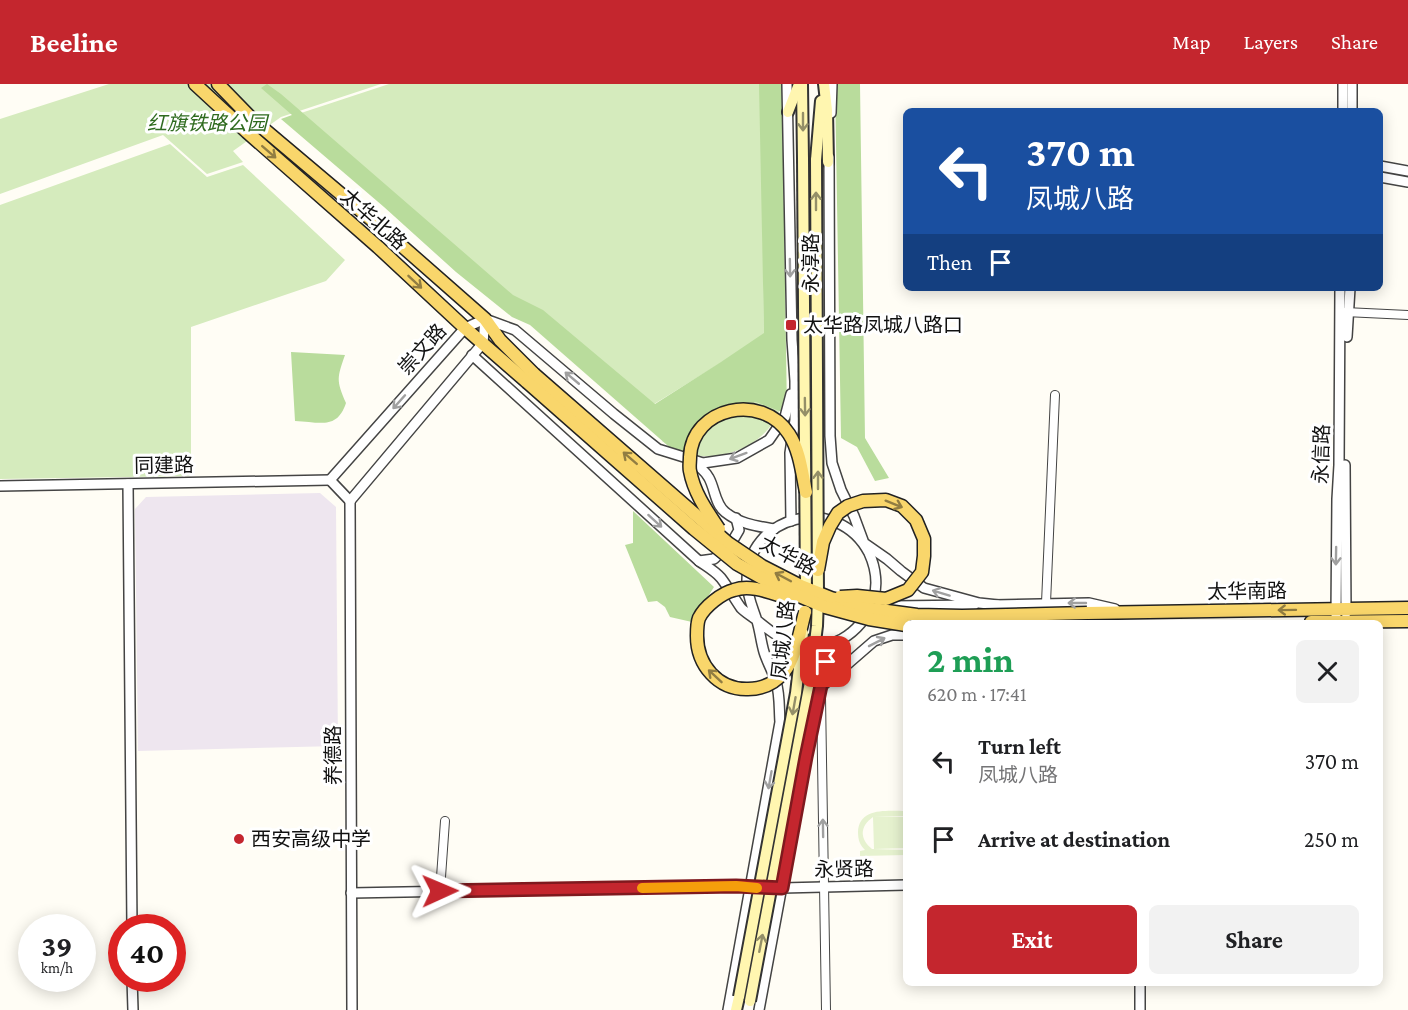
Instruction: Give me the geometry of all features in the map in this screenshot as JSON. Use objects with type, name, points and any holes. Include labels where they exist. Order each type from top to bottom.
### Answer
[{"type":"main road","name":"太华北路","points":[[195,84],[465,328],[531,378]]},
{"type":"main road","name":"太华北路","points":[[218,84],[252,119],[485,319],[531,378]]},
{"type":"main road","points":[[788,112],[800,84]]},
{"type":"main road","name":"凤城八路","points":[[736,1010],[796,693],[805,612],[807,579],[803,159],[800,84]]},
{"type":"main road","points":[[823,84],[827,110],[828,162]]},
{"type":"main road","name":"凤城八路","points":[[749,1005],[810,682],[817,626],[816,160],[823,84]]},
{"type":"main road","name":"太华路","points":[[531,378],[728,543],[762,566],[801,586],[831,598],[872,609],[917,615],[1087,613]]},
{"type":"main road","name":"太华路","points":[[531,378],[694,528],[737,564],[778,587],[825,607],[903,625]]},
{"type":"main road","points":[[728,543],[701,503],[689,471],[690,448],[706,423],[729,410],[748,408],[776,419],[789,434],[798,455],[806,492]]},
{"type":"main road","points":[[818,570],[830,526],[838,513],[848,506],[863,501],[886,500],[903,506],[916,520],[924,539],[924,556],[922,572],[908,590],[886,599],[857,596],[831,598]]},
{"type":"main road","points":[[805,612],[795,652],[785,671],[772,683],[755,689],[726,686],[716,679],[706,668],[697,648],[699,619],[717,597],[735,589],[758,589],[826,612],[845,613]]},
{"type":"main road","name":"太华南路","points":[[1087,613],[1342,613],[1408,608]]},
{"type":"main road","name":"太华南路","points":[[1342,613],[1408,621]]},
{"type":"street","name":"永淳路","points":[[787,84],[792,340],[795,381],[795,420],[790,453],[791,521]]},
{"type":"street","name":"永淳路","points":[[832,84],[828,162],[830,436],[832,463],[864,543]]},
{"type":"street","points":[[1343,84],[1343,108]]},
{"type":"street","points":[[1352,84],[1352,108]]},
{"type":"street","points":[[1383,167],[1408,171]]},
{"type":"street","points":[[1383,178],[1408,182]]},
{"type":"street","name":"永信路","points":[[1341,291],[1347,328],[1342,613]]},
{"type":"street","name":"永信路","points":[[1345,312],[1349,291]]},
{"type":"street","points":[[1345,312],[1408,315]]},
{"type":"street","name":"崇文路","points":[[330,480],[465,328],[485,319]]},
{"type":"street","points":[[330,480],[350,501],[483,343],[485,319],[515,330],[658,449],[703,463],[737,458],[769,440],[785,417],[795,381]]},
{"type":"street","points":[[792,340],[798,348],[822,348],[829,342]]},
{"type":"street","points":[[472,355],[699,561],[720,577],[742,609],[774,634],[792,644],[812,647],[833,643],[850,634],[864,620],[873,602],[876,582],[873,561],[864,543]]},
{"type":"street","points":[[1046,603],[1055,395]]},
{"type":"street","points":[[678,455],[698,465],[709,477],[714,494],[723,511],[744,524],[774,529]]},
{"type":"street","name":"同建路","points":[[0,486],[330,480]]},
{"type":"street","points":[[128,484],[132,914]]},
{"type":"street","name":"养德路","points":[[350,501],[352,1010]]},
{"type":"street","points":[[757,621],[750,602],[747,581],[750,561],[759,543],[783,523],[813,517],[832,520],[849,529],[924,588],[979,603],[998,605]]},
{"type":"street","points":[[699,561],[714,559],[732,542],[739,530],[736,518]]},
{"type":"street","points":[[873,602],[894,606],[1089,603],[1134,613]]},
{"type":"street","name":"凤城八路","points":[[728,1010],[780,722],[777,684],[765,653],[757,621]]},
{"type":"street","points":[[821,687],[874,641],[892,635],[903,635]]},
{"type":"street","points":[[759,1010],[806,757],[826,662],[833,643]]},
{"type":"street","points":[[821,687],[826,1010]]},
{"type":"street","points":[[777,743],[791,742],[802,746],[806,757]]},
{"type":"street","points":[[440,891],[445,820]]},
{"type":"street","name":"永贤路","points":[[351,892],[903,885]]},
{"type":"street","points":[[1140,986],[1140,1010]]},
{"type":"street","points":[[132,992],[132,1010]]},
{"type":"shaded area","points":[[320,493],[336,507],[338,746],[138,751],[135,509],[146,497]]},
{"type":"green space","name":"红旗铁路公园","points":[[109,84],[381,84],[281,117],[233,151],[243,162],[207,174],[163,135],[0,194],[0,119]]},
{"type":"green space","points":[[267,84],[513,295],[543,310],[655,404],[764,333],[759,84],[782,84],[787,414],[756,402],[727,404],[698,426],[688,455],[675,452],[530,325],[512,317],[456,272],[281,119],[292,115],[261,88]]},
{"type":"green space","points":[[389,84],[761,84],[764,336],[651,406],[512,299],[301,113]]},
{"type":"green space","points":[[835,84],[860,84],[865,438],[889,478],[875,481],[857,447],[841,438]]},
{"type":"green space","points":[[170,144],[207,177],[243,165],[345,260],[326,281],[191,327],[191,476],[0,479],[0,205]]},
{"type":"green space","points":[[291,352],[345,355],[339,379],[340,389],[346,403],[342,412],[332,421],[320,423],[295,421]]},
{"type":"green space","points":[[784,356],[786,357],[786,381],[782,404],[768,430],[757,439],[732,452],[703,456],[685,453],[662,441]]},
{"type":"green space","points":[[633,511],[714,587],[692,622],[670,617],[665,607],[657,601],[648,602],[625,545],[633,543]]},
{"type":"green space","points":[[883,811],[903,811],[903,816],[874,817],[903,817],[903,848],[874,849],[873,817],[863,829],[863,837],[872,849],[903,850],[903,855],[860,856],[860,851],[865,850],[858,835],[863,818]]},
{"type":"slow traffic","points":[[642,888],[736,886],[757,888]]},
{"type":"place","name":"太华路凤城八路口","points":[[791,325]]},
{"type":"place","name":"西安高级中学","points":[[239,839]]},
{"type":"route","points":[[440,891],[736,886],[782,888],[826,662]]}]
